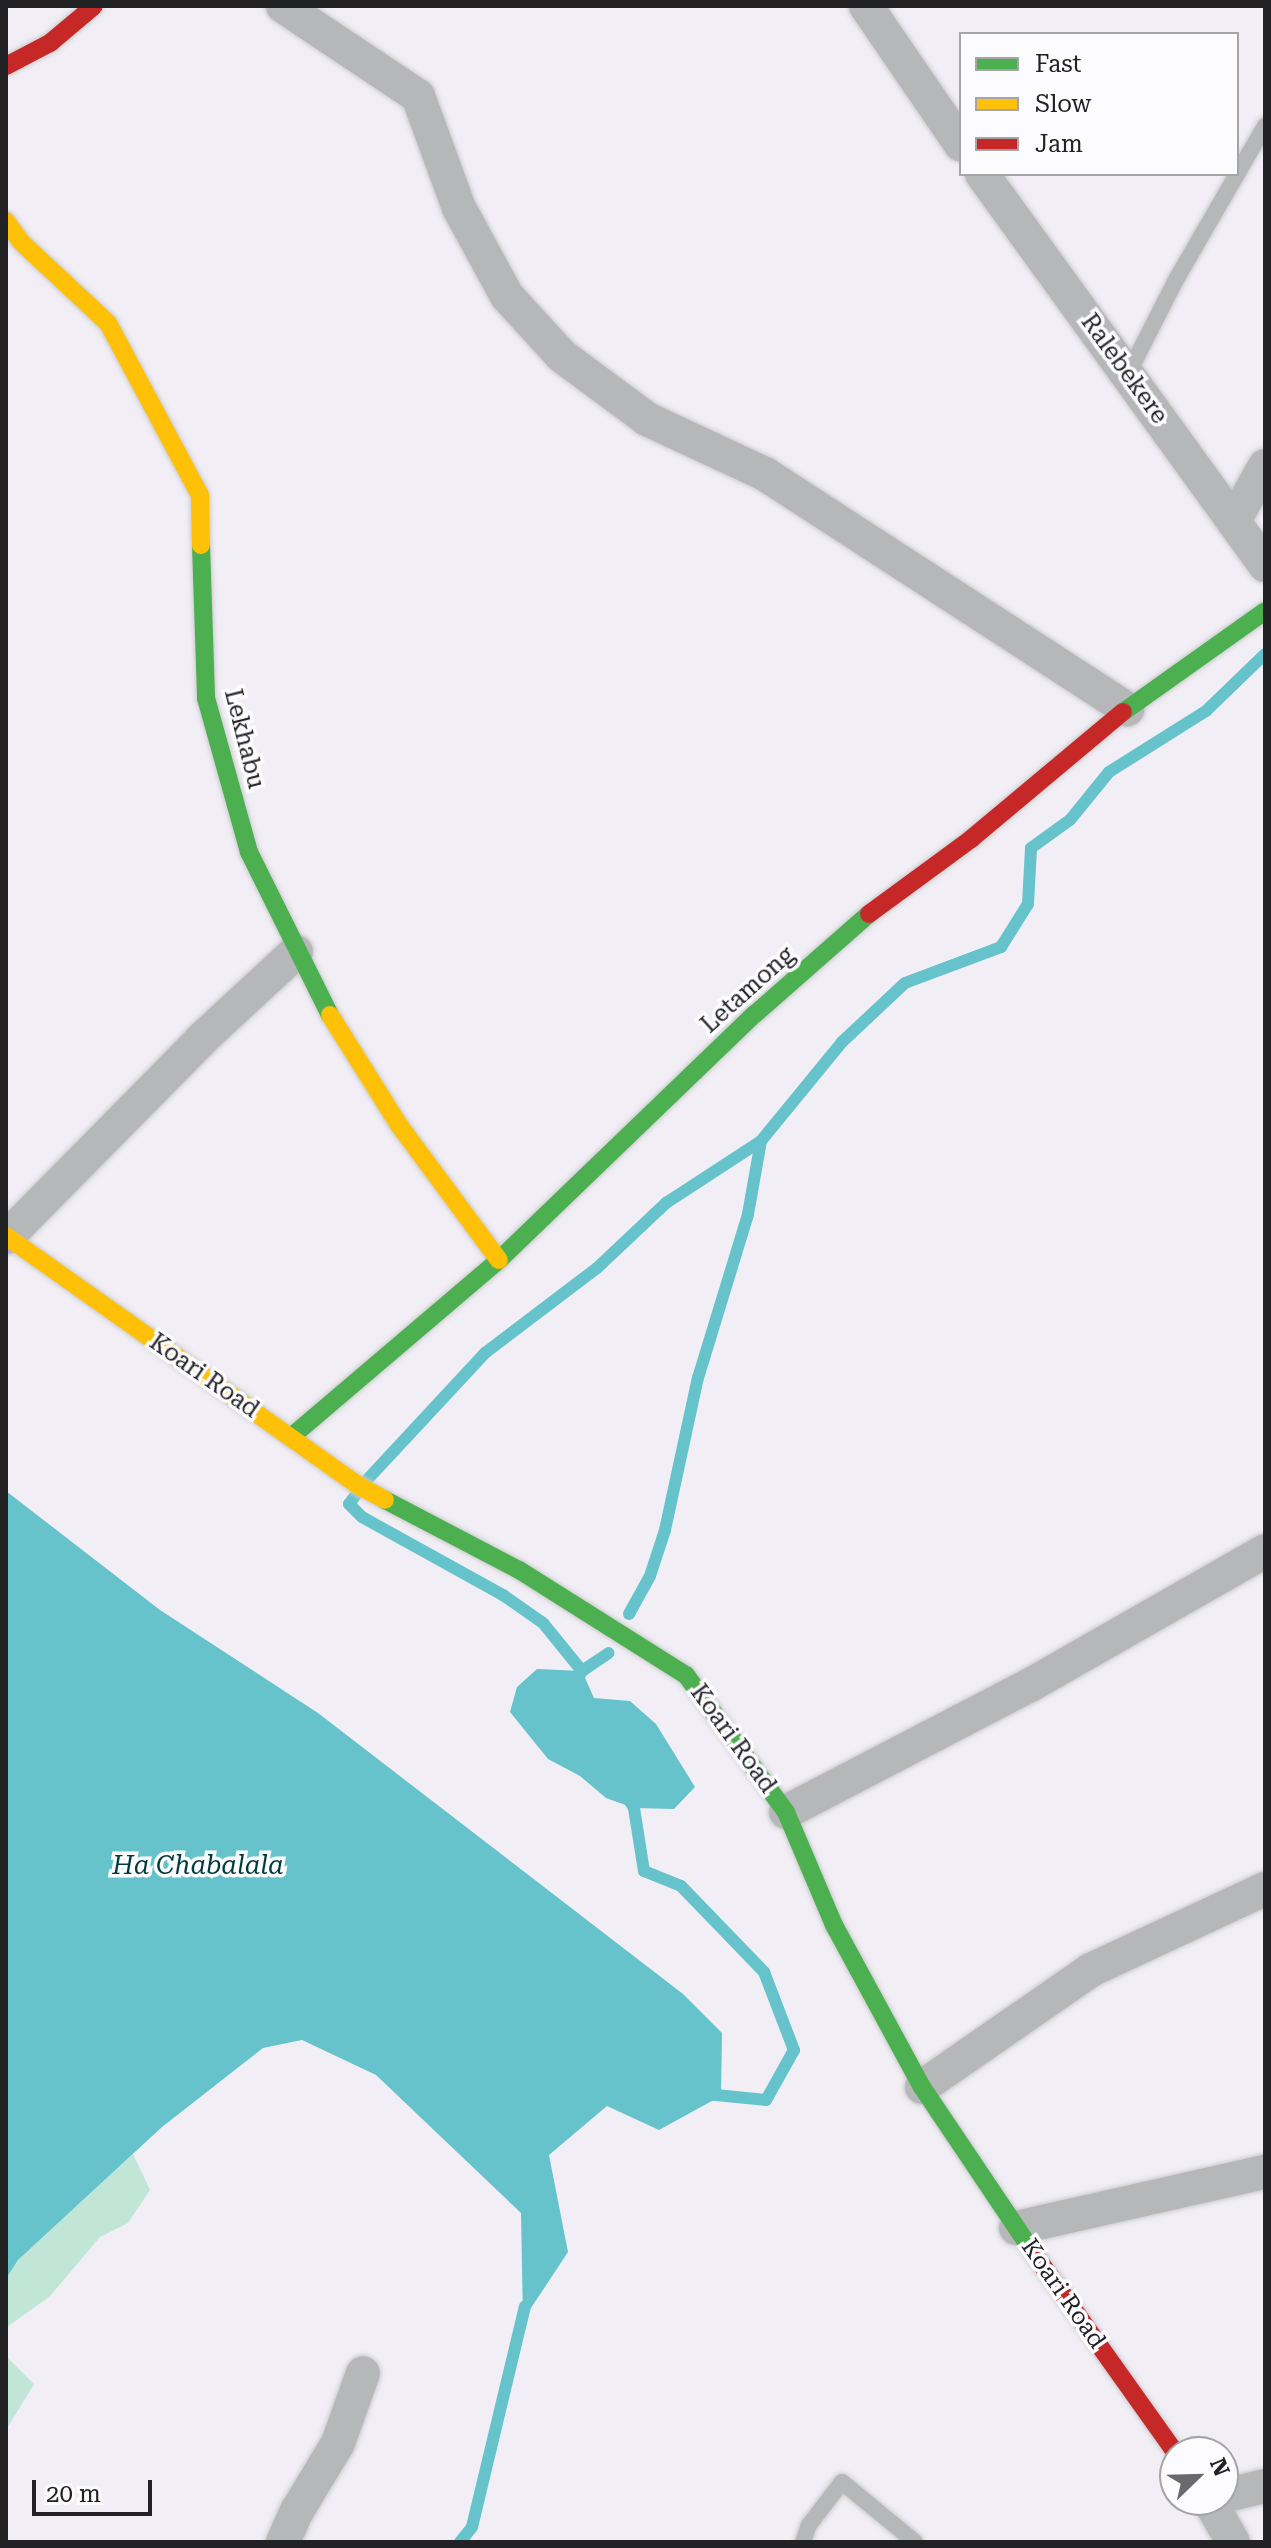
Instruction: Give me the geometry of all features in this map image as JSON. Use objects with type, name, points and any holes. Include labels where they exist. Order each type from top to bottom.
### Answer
[{"type":"street","points":[[6,66],[50,43],[94,6]]},
{"type":"street","points":[[283,6],[418,96],[459,208],[507,296],[562,356],[647,419],[765,474],[1127,709]]},
{"type":"street","points":[[866,6],[959,142]]},
{"type":"street","name":"Ralebekere","points":[[983,176],[1235,519],[1265,565]]},
{"type":"street","name":"Lekhabu","points":[[6,221],[21,242],[108,323],[200,495],[206,698],[249,852],[327,1011],[399,1125],[499,1260]]},
{"type":"street","points":[[1235,519],[1265,466]]},
{"type":"street","name":"Letamong","points":[[291,1437],[499,1260],[755,1014],[862,919],[971,839],[1127,709],[1265,611]]},
{"type":"street","points":[[7,1236],[202,1039],[296,952]]},
{"type":"street","name":"Koari Road","points":[[7,1236],[361,1487],[519,1570],[686,1675],[786,1812],[834,1925],[922,2087],[1016,2228],[1164,2436]]},
{"type":"street","points":[[786,1812],[1032,1684],[1265,1551]]},
{"type":"street","points":[[922,2087],[1091,1970],[1265,1889]]},
{"type":"street","points":[[1016,2228],[1265,2172]]},
{"type":"street","points":[[283,2542],[297,2511],[338,2443],[363,2373]]},
{"type":"street","points":[[1239,2492],[1265,2486]]},
{"type":"street","points":[[1218,2516],[1233,2542]]},
{"type":"lane","points":[[1239,171],[1265,126]]},
{"type":"lane","points":[[1128,374],[1177,278],[1236,176]]},
{"type":"lane","points":[[803,2542],[809,2525],[842,2482],[915,2542]]},
{"type":"green space","points":[[133,2154],[150,2190],[128,2223],[100,2237],[50,2296],[6,2328],[6,2279],[18,2260]]},
{"type":"green space","points":[[6,2356],[34,2384],[6,2430]]},
{"type":"water","name":"Ha Chabalala","points":[[6,1491],[160,1610],[318,1713],[683,1994],[722,2033],[721,2096],[659,2130],[607,2106],[549,2155],[568,2252],[523,2320],[521,2213],[376,2075],[302,2040],[263,2048],[162,2127],[18,2260],[6,2279]]},
{"type":"water","points":[[537,1669],[582,1671],[594,1698],[630,1701],[656,1724],[695,1787],[674,1809],[634,1808],[606,1798],[580,1776],[548,1759],[510,1712],[517,1687]]},
{"type":"waterway","points":[[366,1481],[485,1353],[597,1268],[666,1203],[761,1141],[842,1042],[905,983],[1001,947],[1028,904],[1031,848],[1070,820],[1109,772],[1206,711],[1265,654]]},
{"type":"waterway","points":[[629,1614],[650,1576],[665,1530],[698,1378],[748,1214],[761,1141]]},
{"type":"waterway","points":[[355,1496],[349,1504],[362,1517],[503,1595],[543,1623],[582,1671]]},
{"type":"waterway","points":[[578,1678],[582,1671],[609,1653]]},
{"type":"waterway","points":[[626,1795],[634,1808],[644,1871],[681,1886],[764,1972],[794,2050],[766,2100],[705,2094]]},
{"type":"waterway","points":[[460,2542],[472,2527],[525,2306]]},
{"type":"traffic: fast","points":[[201,545],[206,698],[249,852],[330,1015]]},
{"type":"traffic: fast","points":[[1123,712],[1265,611]]},
{"type":"traffic: fast","points":[[291,1437],[499,1260],[755,1014],[869,914]]},
{"type":"traffic: fast","points":[[385,1500],[519,1570],[686,1675],[786,1812],[834,1925],[922,2087],[1035,2255]]},
{"type":"traffic: slow","points":[[6,221],[21,242],[108,323],[200,495],[201,545]]},
{"type":"traffic: slow","points":[[330,1015],[399,1125],[499,1260]]},
{"type":"traffic: slow","points":[[6,1236],[361,1487],[385,1500]]},
{"type":"traffic: jam","points":[[6,66],[50,43],[94,6]]},
{"type":"traffic: jam","points":[[869,914],[971,839],[1123,712]]},
{"type":"traffic: jam","points":[[1035,2255],[1164,2436]]}]
